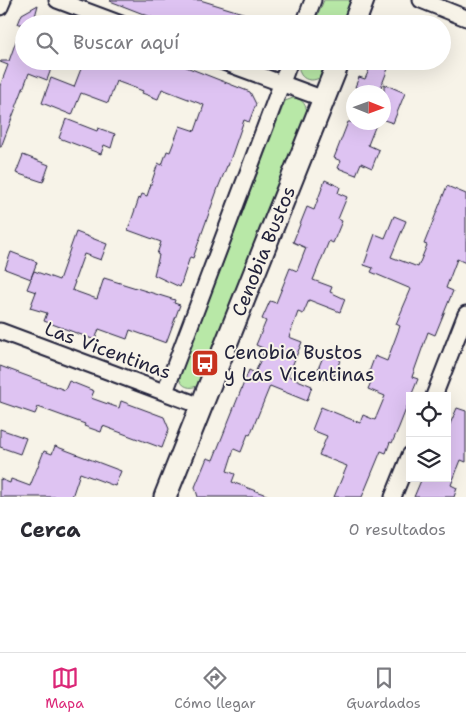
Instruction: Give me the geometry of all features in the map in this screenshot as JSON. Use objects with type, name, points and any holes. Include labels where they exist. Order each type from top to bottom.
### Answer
[{"type":"street","points":[[0,7],[3,0]]},
{"type":"street","points":[[57,0],[97,15]]},
{"type":"street","points":[[307,15],[313,0]]},
{"type":"street","points":[[357,15],[363,0]]},
{"type":"street","points":[[421,0],[466,18]]},
{"type":"street","points":[[245,70],[324,99]]},
{"type":"street","points":[[165,392],[287,70]]},
{"type":"street","name":"Cenobia Bustos","points":[[165,497],[335,70]]},
{"type":"street","points":[[436,392],[465,319]]},
{"type":"street","name":"Las Vicentinas","points":[[0,331],[202,406]]},
{"type":"street","points":[[393,497],[406,466]]},
{"type":"green space","points":[[324,0],[351,0],[345,15],[318,15]]},
{"type":"green space","points":[[324,70],[321,77],[312,80],[304,78],[299,71]]},
{"type":"green space","points":[[293,98],[302,102],[307,111],[199,385],[187,387],[182,384],[179,378],[285,101]]},
{"type":"building","points":[[200,0],[249,15],[146,15],[110,1]]},
{"type":"building","points":[[38,5],[35,15],[22,14]]},
{"type":"building","points":[[15,44],[15,70],[51,70],[47,80],[29,73],[0,147],[0,86],[8,65],[0,62],[9,61]]},
{"type":"building","points":[[81,70],[194,70],[250,92],[256,104],[249,122],[244,120],[193,258],[190,257],[180,287],[154,275],[161,242],[128,230],[139,198],[142,194],[147,196],[158,163],[162,165],[167,151],[170,152],[180,126],[195,131],[204,105],[162,89],[158,99],[116,81],[108,103],[81,93],[72,115],[42,103],[51,78],[74,87]]},
{"type":"building","points":[[369,70],[388,70],[382,85],[356,85],[359,77],[365,79]]},
{"type":"building","points":[[391,87],[405,93],[393,123],[391,122]]},
{"type":"building","points":[[66,119],[97,131],[98,128],[115,134],[111,148],[104,145],[101,154],[59,138]]},
{"type":"building","points":[[346,127],[346,130],[374,130],[368,145],[379,150],[372,168],[361,163],[356,175],[338,168],[341,161],[334,158]]},
{"type":"building","points":[[23,155],[49,165],[43,182],[16,173]]},
{"type":"building","points":[[325,180],[340,187],[338,193],[347,197],[338,219],[342,221],[333,243],[329,241],[313,280],[332,287],[330,292],[345,299],[340,312],[309,300],[303,314],[298,312],[289,337],[302,342],[288,376],[312,386],[307,401],[270,386],[250,435],[248,434],[241,452],[234,449],[227,471],[235,474],[232,482],[269,497],[198,497],[195,487],[207,458],[213,460],[249,370],[255,373],[265,349],[256,345],[266,321],[262,319],[270,301],[276,303],[290,268],[297,271],[306,248],[293,242],[307,207],[314,210]]},
{"type":"building","points":[[447,186],[466,194],[466,263],[457,259],[446,288],[453,291],[435,335],[428,332],[412,377],[418,379],[413,392],[406,392],[406,409],[399,427],[386,453],[381,451],[362,497],[334,497],[347,466],[319,455],[327,436],[312,430],[321,407],[360,423],[363,415],[375,420],[385,396],[368,389],[371,382],[366,380],[375,356],[387,361],[400,326],[396,324],[411,289],[371,272],[373,268],[364,265],[375,234],[385,238],[394,216],[406,221],[391,257],[418,267],[427,245],[424,244]]},
{"type":"building","points":[[76,232],[107,244],[101,260],[84,254],[72,290],[97,299],[104,278],[175,300],[174,303],[180,305],[166,343],[130,330],[127,339],[99,329],[95,340],[44,321],[47,313],[30,308],[36,292],[27,289],[31,279],[5,269],[11,252],[37,262],[31,278],[34,271],[59,280]]},
{"type":"building","points":[[325,352],[341,358],[334,376],[329,374],[327,380],[315,376]]},
{"type":"building","points":[[0,366],[65,390],[69,381],[94,391],[91,398],[119,408],[121,401],[164,417],[169,429],[162,448],[103,426],[101,432],[84,426],[85,424],[38,407],[35,414],[0,402]]},
{"type":"building","points":[[457,408],[466,411],[466,462],[461,460],[451,485],[457,488],[454,497],[414,497],[420,482],[451,482],[451,422]]},
{"type":"building","points":[[0,429],[26,438],[20,454],[0,447]]},
{"type":"building","points":[[55,446],[121,471],[115,486],[80,473],[72,497],[0,497],[0,479],[10,483],[11,479],[30,486],[44,451],[52,454]]},
{"type":"place","name":"Cenobia Bustos y Las Vicentinas","points":[[205,363]]}]
